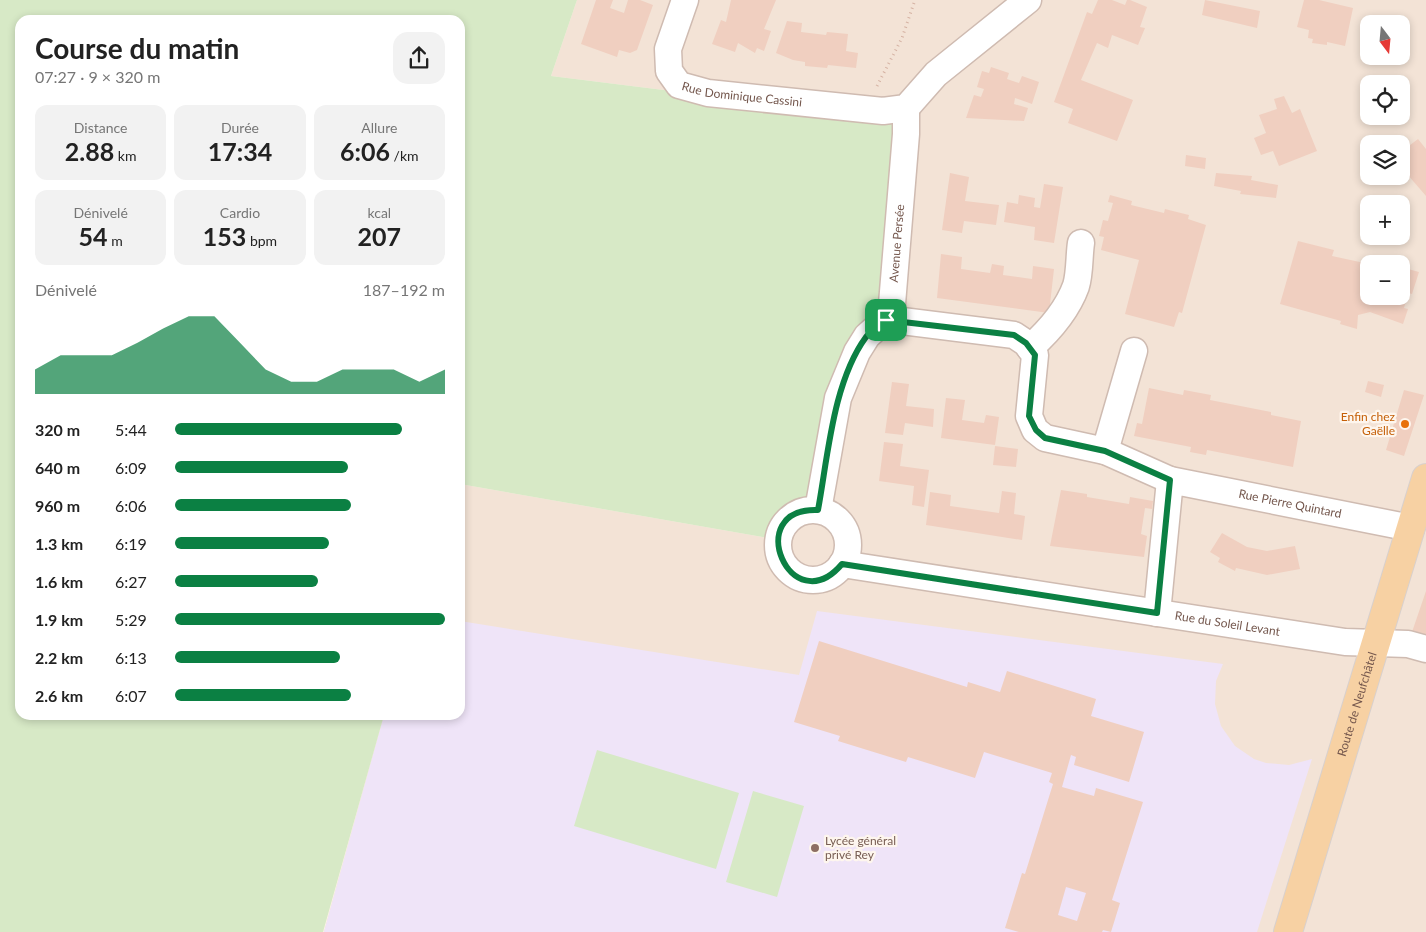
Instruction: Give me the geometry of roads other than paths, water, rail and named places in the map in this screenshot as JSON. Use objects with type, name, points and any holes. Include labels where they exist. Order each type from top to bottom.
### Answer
[{"type":"main road","name":"Route de Neufchâtel","points":[[1288,932],[1426,478]]},
{"type":"street","name":"Rue Dominique Cassini","points":[[685,0],[668,49],[669,71],[679,85],[708,93],[866,110],[883,111],[906,108]]},
{"type":"street","points":[[906,108],[936,74],[1028,0]]},
{"type":"street","name":"Avenue Persée","points":[[886,320],[893,295],[906,134],[906,108]]},
{"type":"street","points":[[818,510],[838,398],[857,352],[867,336],[886,320],[1014,335],[1030,348],[1052,329],[1076,285],[1080,242]]},
{"type":"street","name":"Rue Pierre Quintard","points":[[1030,348],[1035,355],[1029,416],[1036,430],[1045,438],[1105,451],[1170,480],[1411,528]]},
{"type":"street","points":[[1105,451],[1134,351]]},
{"type":"street","points":[[1157,613],[1170,480]]},
{"type":"street","points":[[818,510],[834,517],[845,531],[848,548],[842,564],[836,571],[821,579],[803,579],[788,570],[779,555],[778,538],[786,522],[800,512],[818,510]]},
{"type":"street","name":"Rue du Soleil Levant","points":[[842,564],[1345,642],[1408,644],[1426,649]]},
{"type":"place","name":"Enfin chez Gaëlle","points":[[1405,424]]},
{"type":"place","name":"Lycée général privé Rey","points":[[815,848]]}]
